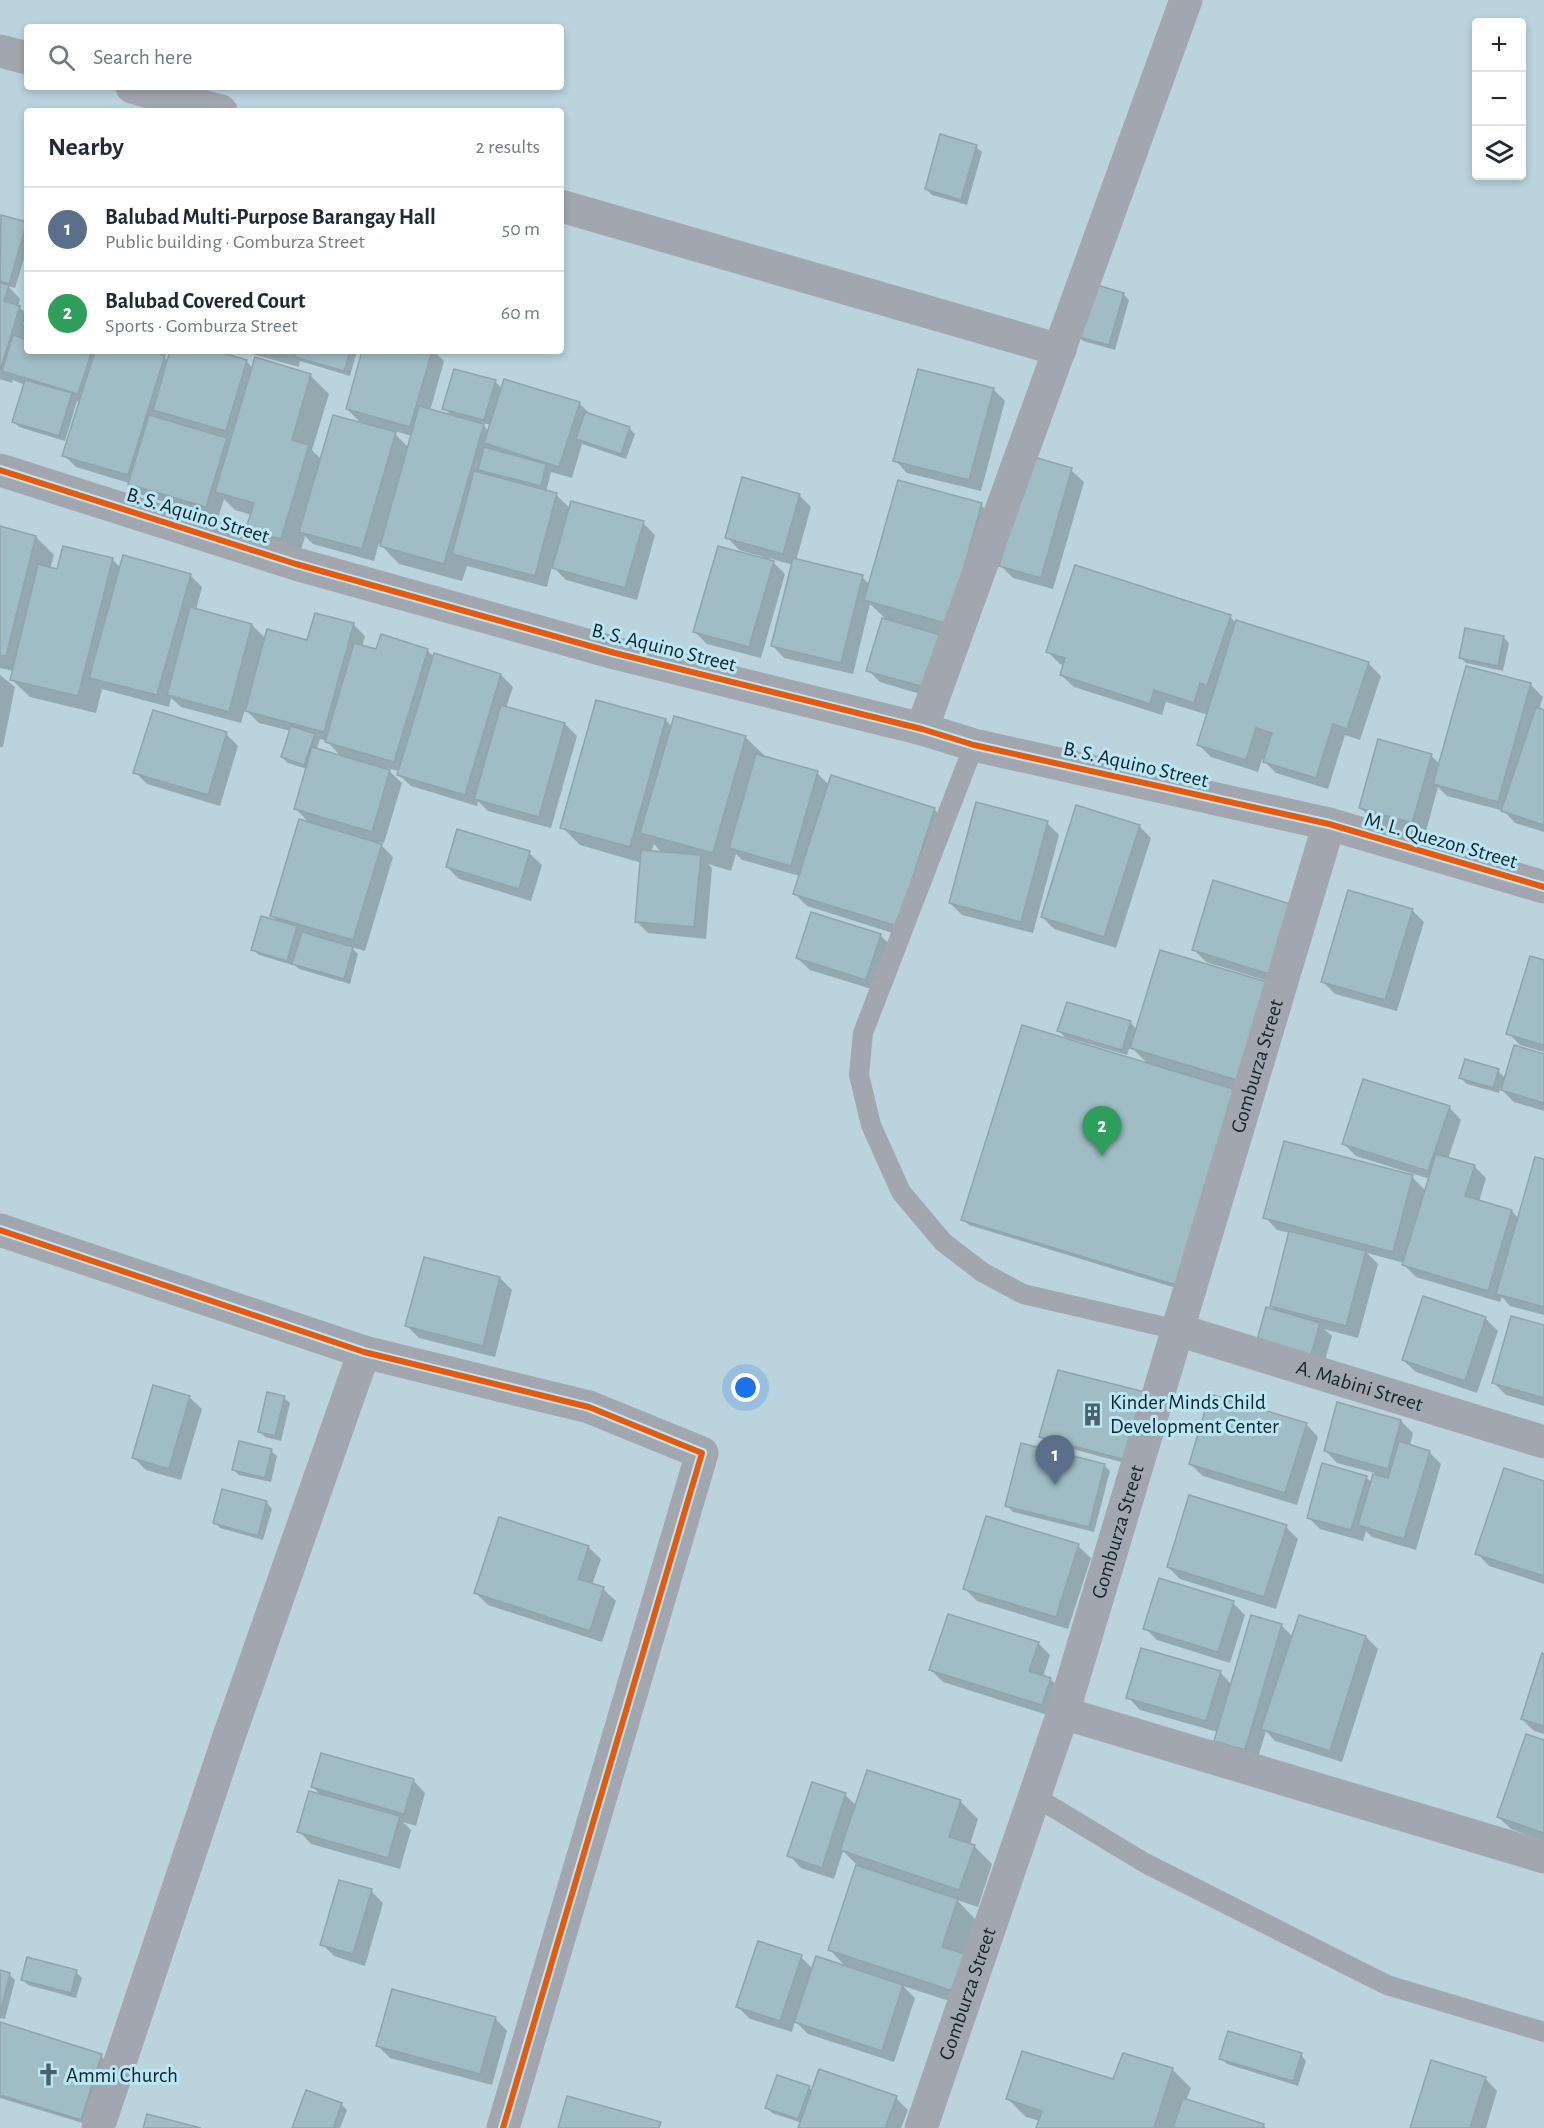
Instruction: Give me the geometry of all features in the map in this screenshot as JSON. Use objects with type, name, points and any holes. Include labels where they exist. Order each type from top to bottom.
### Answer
[{"type":"street","points":[[922,729],[1186,0]]},
{"type":"street","points":[[0,51],[24,57]]},
{"type":"street","points":[[143,90],[210,108]]},
{"type":"street","points":[[564,207],[1060,350]]},
{"type":"street","name":"B. S. Aquino Street","points":[[0,470],[296,564],[615,653],[922,729],[974,745],[1329,824]]},
{"type":"street","name":"M. L. Quezon Street","points":[[1329,824],[1544,887]]},
{"type":"street","name":"Gomburza Street","points":[[921,2128],[1063,1713],[1329,824]]},
{"type":"street","points":[[0,1230],[364,1352],[589,1407],[702,1453],[503,2128]]},
{"type":"street","name":"A. Mabini Street","points":[[1178,1330],[1544,1442]]},
{"type":"street","points":[[98,2128],[227,1742],[364,1352]]},
{"type":"street","points":[[1063,1713],[1544,1857]]},
{"type":"lane","points":[[974,745],[863,1033],[859,1075],[871,1125],[901,1192],[944,1242],[982,1272],[1023,1294],[1178,1330]]},
{"type":"lane","points":[[1034,1796],[1145,1863],[1387,1985],[1544,2032]]},
{"type":"building","points":[[940,134],[977,145],[961,200],[925,189]]},
{"type":"building","points":[[1,215],[24,221],[24,232],[9,284],[0,281]]},
{"type":"building","points":[[0,283],[9,285],[4,301],[20,306],[0,371]]},
{"type":"building","points":[[1090,283],[1124,293],[1109,345],[1075,336]]},
{"type":"building","points":[[13,335],[24,339],[24,354],[91,354],[78,394],[2,371]]},
{"type":"building","points":[[94,354],[165,355],[128,475],[62,456]]},
{"type":"building","points":[[169,354],[226,354],[247,360],[226,431],[153,410]]},
{"type":"building","points":[[296,354],[349,354],[344,371],[295,357]]},
{"type":"building","points":[[361,354],[431,354],[410,427],[346,409]]},
{"type":"building","points":[[255,357],[311,374],[292,440],[309,445],[281,539],[246,529],[254,503],[215,492]]},
{"type":"building","points":[[454,369],[496,380],[484,420],[442,409]]},
{"type":"building","points":[[918,369],[994,388],[969,480],[893,461]]},
{"type":"building","points":[[504,379],[580,402],[559,467],[484,443]]},
{"type":"building","points":[[25,380],[72,393],[59,436],[12,422]]},
{"type":"building","points":[[419,406],[484,424],[444,564],[380,546]]},
{"type":"building","points":[[585,412],[630,427],[621,454],[576,439]]},
{"type":"building","points":[[149,415],[227,438],[206,507],[128,484]]},
{"type":"building","points":[[333,415],[396,432],[362,549],[299,532]]},
{"type":"building","points":[[484,447],[546,464],[541,486],[478,470]]},
{"type":"building","points":[[1030,456],[1072,468],[1041,578],[999,566]]},
{"type":"building","points":[[474,471],[557,493],[535,576],[452,554]]},
{"type":"building","points":[[742,477],[800,494],[783,554],[725,538]]},
{"type":"building","points":[[898,480],[982,503],[948,624],[864,600]]},
{"type":"building","points":[[571,501],[644,521],[625,588],[552,568]]},
{"type":"building","points":[[0,526],[36,536],[6,656],[0,655]]},
{"type":"building","points":[[63,546],[113,558],[78,696],[10,680],[38,564],[57,569]]},
{"type":"building","points":[[718,546],[774,561],[749,647],[693,632]]},
{"type":"building","points":[[123,555],[191,574],[157,695],[89,678]]},
{"type":"building","points":[[793,558],[863,575],[841,663],[771,646]]},
{"type":"building","points":[[1075,565],[1231,615],[1207,686],[1200,683],[1194,703],[1154,690],[1150,704],[1060,675],[1065,658],[1046,652]]},
{"type":"building","points":[[190,607],[252,624],[229,712],[167,695]]},
{"type":"building","points":[[315,613],[354,623],[324,732],[245,711],[267,629],[307,640]]},
{"type":"building","points":[[882,618],[944,636],[928,688],[866,671]]},
{"type":"building","points":[[1236,620],[1369,662],[1347,729],[1333,724],[1316,778],[1263,762],[1272,733],[1256,728],[1246,760],[1197,745]]},
{"type":"building","points":[[1465,628],[1504,636],[1498,666],[1459,658]]},
{"type":"building","points":[[381,634],[428,649],[394,762],[325,742],[354,643],[376,649]]},
{"type":"building","points":[[434,653],[501,674],[465,795],[397,775]]},
{"type":"building","points":[[1466,666],[1531,683],[1498,802],[1433,784]]},
{"type":"building","points":[[596,700],[666,719],[630,847],[560,828]]},
{"type":"building","points":[[501,705],[565,723],[539,817],[474,799]]},
{"type":"building","points":[[1536,707],[1544,710],[1544,825],[1501,811]]},
{"type":"building","points":[[153,710],[227,732],[208,795],[133,773]]},
{"type":"building","points":[[674,716],[746,736],[713,853],[640,833]]},
{"type":"building","points":[[291,726],[315,734],[304,765],[281,757]]},
{"type":"building","points":[[1378,739],[1432,754],[1412,823],[1359,808]]},
{"type":"building","points":[[312,747],[390,770],[372,832],[294,809]]},
{"type":"building","points":[[756,754],[818,771],[791,866],[729,848]]},
{"type":"building","points":[[831,775],[935,808],[897,926],[793,894]]},
{"type":"building","points":[[976,802],[1048,821],[1021,922],[949,903]]},
{"type":"building","points":[[1076,805],[1140,825],[1104,937],[1041,917]]},
{"type":"building","points":[[299,819],[382,844],[353,940],[270,916]]},
{"type":"building","points":[[457,829],[530,851],[519,889],[446,867]]},
{"type":"building","points":[[641,850],[701,855],[694,927],[635,922]]},
{"type":"building","points":[[1213,880],[1290,904],[1269,974],[1192,950]]},
{"type":"building","points":[[1348,890],[1413,909],[1385,1000],[1321,982]]},
{"type":"building","points":[[811,912],[881,934],[866,980],[796,958]]},
{"type":"building","points":[[261,916],[297,926],[287,961],[251,950]]},
{"type":"building","points":[[302,932],[353,947],[344,979],[292,964]]},
{"type":"building","points":[[1160,950],[1267,982],[1237,1080],[1130,1048]]},
{"type":"building","points":[[1530,956],[1544,960],[1544,1045],[1506,1034]]},
{"type":"building","points":[[1067,1002],[1131,1021],[1122,1050],[1057,1031]]},
{"type":"building","points":[[1022,1025],[1243,1092],[1183,1287],[961,1220]]},
{"type":"building","points":[[1514,1045],[1544,1054],[1544,1103],[1501,1090]]},
{"type":"building","points":[[1465,1059],[1499,1069],[1493,1088],[1459,1078]]},
{"type":"building","points":[[1363,1079],[1450,1106],[1428,1171],[1342,1144]]},
{"type":"building","points":[[1284,1141],[1413,1175],[1393,1252],[1263,1218]]},
{"type":"building","points":[[1436,1154],[1475,1165],[1465,1196],[1512,1210],[1488,1291],[1402,1265]]},
{"type":"building","points":[[1535,1157],[1544,1159],[1544,1307],[1496,1294]]},
{"type":"building","points":[[1289,1231],[1366,1251],[1346,1326],[1270,1306]]},
{"type":"building","points":[[424,1257],[500,1277],[483,1346],[405,1326]]},
{"type":"building","points":[[1423,1296],[1486,1317],[1465,1381],[1402,1360]]},
{"type":"building","points":[[1266,1307],[1320,1323],[1309,1362],[1255,1348]]},
{"type":"building","points":[[1511,1316],[1544,1325],[1544,1398],[1492,1383]]},
{"type":"building","name":"Kinder Minds Child Development Center","points":[[1058,1370],[1145,1392],[1126,1460],[1039,1437]]},
{"type":"building","points":[[153,1385],[190,1396],[169,1469],[132,1458]]},
{"type":"building","points":[[267,1392],[285,1396],[275,1436],[258,1432]]},
{"type":"building","points":[[1210,1394],[1307,1423],[1285,1493],[1189,1464]]},
{"type":"building","points":[[1337,1402],[1401,1420],[1388,1469],[1324,1451]]},
{"type":"building","points":[[239,1441],[272,1449],[265,1478],[232,1470]]},
{"type":"building","points":[[1399,1441],[1430,1451],[1404,1539],[1358,1525],[1373,1474],[1388,1478]]},
{"type":"building","points":[[1021,1443],[1105,1464],[1089,1527],[1005,1506]]},
{"type":"building","points":[[1322,1463],[1367,1476],[1351,1530],[1307,1518]]},
{"type":"building","points":[[1504,1468],[1544,1481],[1544,1576],[1475,1554]]},
{"type":"building","points":[[222,1489],[267,1501],[258,1536],[213,1523]]},
{"type":"building","points":[[1189,1495],[1287,1525],[1264,1597],[1167,1567]]},
{"type":"building","points":[[986,1516],[1079,1544],[1056,1617],[963,1589]]},
{"type":"building","points":[[499,1517],[589,1546],[578,1579],[604,1587],[590,1631],[474,1593]]},
{"type":"building","points":[[1159,1578],[1234,1601],[1218,1652],[1143,1629]]},
{"type":"building","points":[[948,1614],[1039,1642],[1029,1671],[1051,1678],[1042,1705],[929,1670]]},
{"type":"building","points":[[1251,1615],[1282,1624],[1245,1750],[1214,1741]]},
{"type":"building","points":[[1299,1615],[1366,1636],[1330,1751],[1261,1729]]},
{"type":"building","points":[[1141,1648],[1221,1671],[1206,1721],[1126,1698]]},
{"type":"building","points":[[1542,1653],[1544,1654],[1544,1726],[1521,1719]]},
{"type":"building","points":[[1526,1734],[1544,1740],[1544,1833],[1497,1817]]},
{"type":"building","points":[[321,1753],[414,1779],[404,1814],[311,1787]]},
{"type":"building","points":[[867,1770],[961,1800],[949,1837],[975,1845],[959,1890],[840,1850]]},
{"type":"building","points":[[812,1782],[846,1793],[822,1868],[787,1856]]},
{"type":"building","points":[[309,1791],[400,1816],[388,1858],[297,1832]]},
{"type":"building","points":[[856,1865],[958,1899],[942,1947],[968,1955],[956,1992],[828,1950]]},
{"type":"building","points":[[339,1880],[372,1889],[353,1954],[320,1945]]},
{"type":"building","points":[[758,1941],[802,1955],[780,2021],[736,2007]]},
{"type":"building","points":[[816,1956],[903,1985],[882,2051],[794,2022]]},
{"type":"building","points":[[27,1957],[77,1970],[71,1993],[21,1980]]},
{"type":"building","points":[[0,1970],[10,1973],[0,2013]]},
{"type":"building","points":[[392,1989],[496,2017],[480,2074],[376,2046]]},
{"type":"building","name":"Ammi Church","points":[[0,2022],[102,2054],[81,2120],[0,2095]]},
{"type":"building","points":[[1228,2031],[1302,2053],[1293,2081],[1219,2059]]},
{"type":"building","points":[[1022,2051],[1113,2079],[1123,2053],[1173,2068],[1154,2128],[1036,2128],[1042,2111],[1006,2099]]},
{"type":"building","points":[[1431,2060],[1486,2077],[1470,2128],[1410,2128]]},
{"type":"building","points":[[819,2069],[897,2096],[885,2128],[798,2128]]},
{"type":"building","points":[[777,2075],[810,2086],[798,2119],[765,2108]]},
{"type":"building","points":[[306,2090],[342,2103],[333,2128],[292,2128]]},
{"type":"building","points":[[567,2096],[661,2122],[659,2128],[558,2128]]},
{"type":"building","points":[[1183,2098],[1264,2124],[1263,2128],[1173,2128]]},
{"type":"building","points":[[147,2114],[201,2128],[143,2128]]},
{"type":"cycle path","points":[[0,470],[296,564],[615,653],[922,729],[974,745],[1329,824],[1544,887]]},
{"type":"cycle path","points":[[0,1230],[364,1352],[589,1407],[702,1453],[503,2128]]},
{"type":"place","name":"Balubad Covered Court","points":[[1102,1156]]},
{"type":"place","name":"Kinder Minds Child Development Center","points":[[1092,1414]]},
{"type":"place","name":"Balubad Multi-Purpose Barangay Hall","points":[[1055,1485]]},
{"type":"place","name":"Ammi Church","points":[[48,2075]]}]
